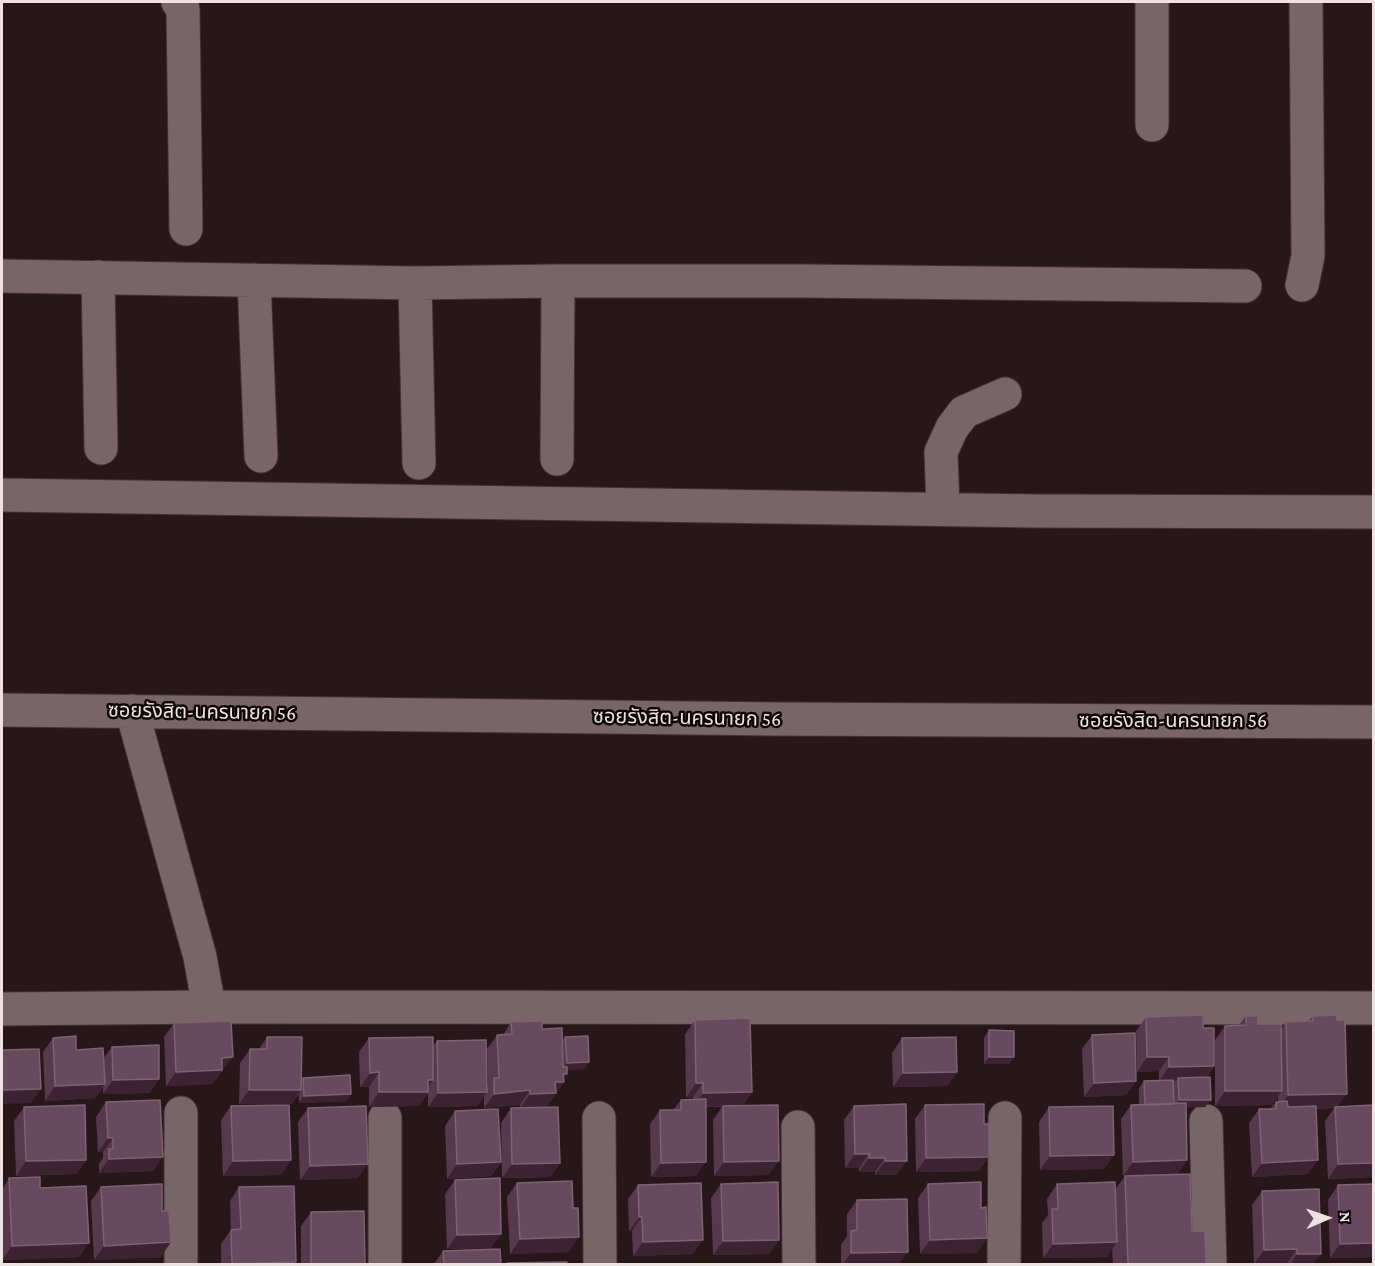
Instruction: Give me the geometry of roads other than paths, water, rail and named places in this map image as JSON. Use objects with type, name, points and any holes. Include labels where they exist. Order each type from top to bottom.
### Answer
[{"type":"street","points":[[178,2],[183,9],[186,229]]},
{"type":"street","points":[[1152,2],[1152,125]]},
{"type":"street","points":[[1302,285],[1308,256],[1306,2]]},
{"type":"street","points":[[2,276],[415,284],[558,281],[1245,286]]},
{"type":"street","points":[[98,277],[101,447]]},
{"type":"street","points":[[254,280],[261,456]]},
{"type":"street","points":[[557,459],[558,281]]},
{"type":"street","points":[[415,284],[419,463]]},
{"type":"street","points":[[942,508],[940,452],[952,428],[964,412],[1005,394]]},
{"type":"street","points":[[2,495],[1374,512]]},
{"type":"street","name":"ซอยรังสิต-นครนายก 56","points":[[2,710],[777,719],[1374,722]]},
{"type":"street","points":[[132,711],[200,957],[209,1007]]},
{"type":"street","points":[[2,1009],[209,1007],[1374,1008]]},
{"type":"street","points":[[181,1113],[181,1264]]},
{"type":"street","points":[[385,1118],[385,1264]]},
{"type":"street","points":[[599,1118],[600,1264]]},
{"type":"street","points":[[1004,1264],[1005,1118]]},
{"type":"street","points":[[1206,1121],[1210,1264]]},
{"type":"street","points":[[798,1127],[799,1264]]}]
